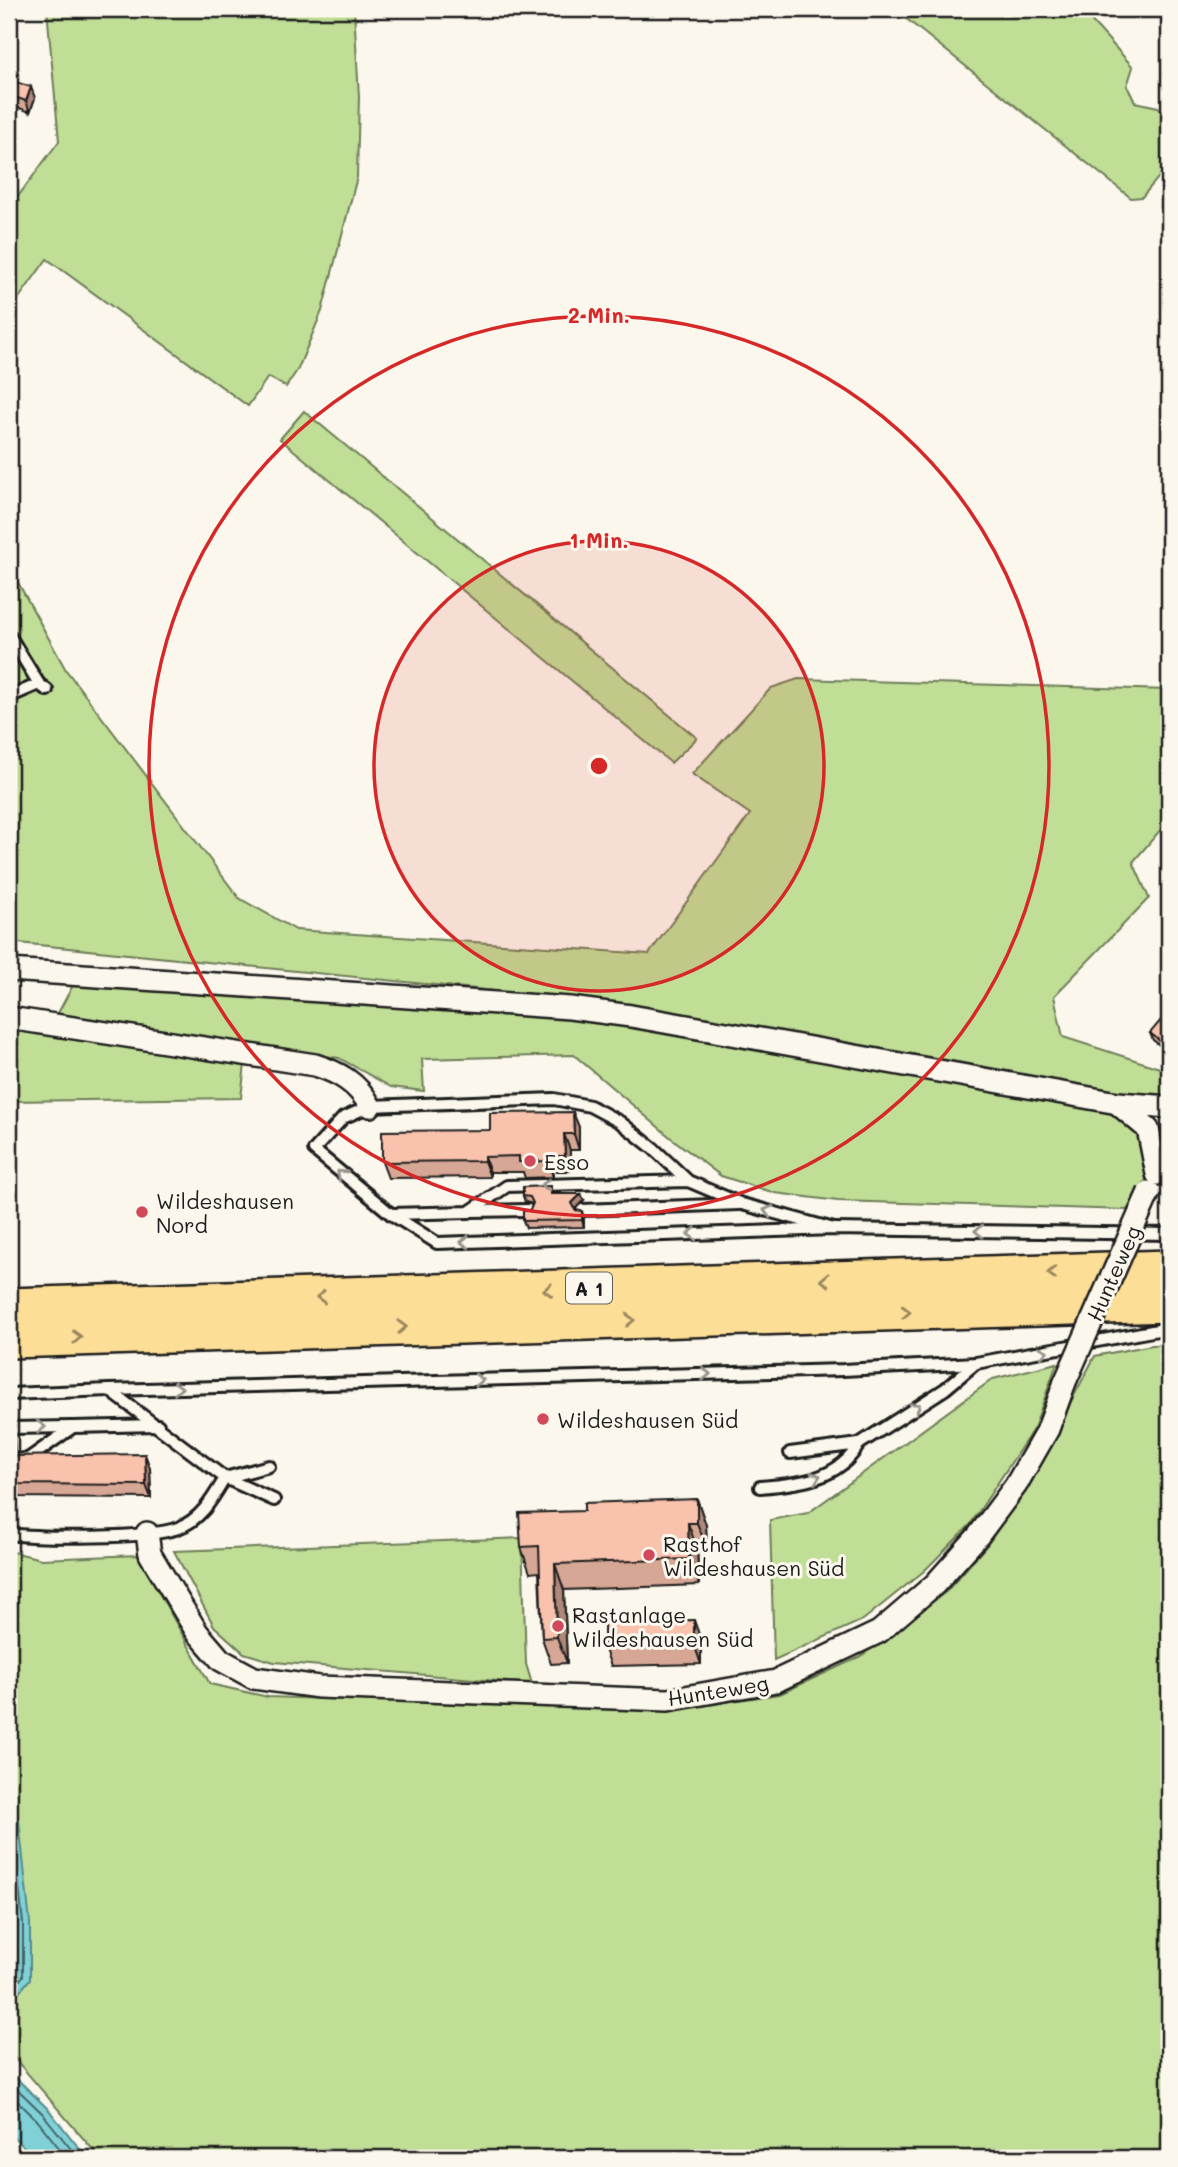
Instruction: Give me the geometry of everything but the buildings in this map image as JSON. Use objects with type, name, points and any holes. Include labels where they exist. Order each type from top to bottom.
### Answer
[{"type":"highway","name":"A 1","points":[[9,1307],[1169,1269]]},
{"type":"highway","name":"A 1","points":[[9,1339],[1169,1303]]},
{"type":"street","points":[[9,970],[570,1008],[631,1016],[1118,1103],[1169,1107]]},
{"type":"street","points":[[9,1018],[314,1065],[340,1073],[365,1097],[370,1106]]},
{"type":"street","points":[[1118,1103],[1148,1129],[1158,1175]]},
{"type":"street","name":"Hunteweg","points":[[147,1533],[150,1554],[197,1632],[221,1660],[254,1678],[319,1687],[668,1700],[776,1681],[879,1632],[935,1584],[978,1536],[1016,1485],[1048,1429],[1065,1382],[1158,1175]]},
{"type":"lane","points":[[9,635],[43,687],[9,697]]},
{"type":"lane","points":[[834,1229],[742,1204],[688,1181],[620,1122],[590,1106],[554,1099],[370,1106],[343,1118],[314,1150],[391,1214],[437,1243],[834,1229],[1169,1234]]},
{"type":"lane","points":[[469,1212],[507,1186],[688,1181]]},
{"type":"lane","points":[[582,1210],[742,1204]]},
{"type":"lane","points":[[391,1214],[528,1210]]},
{"type":"lane","points":[[9,1394],[843,1370],[976,1363],[1169,1328]]},
{"type":"lane","points":[[790,1453],[859,1444],[946,1389],[976,1363]]},
{"type":"lane","points":[[109,1390],[225,1478],[274,1500]]},
{"type":"lane","points":[[9,1428],[158,1425]]},
{"type":"lane","points":[[9,1460],[28,1459],[74,1427]]},
{"type":"lane","points":[[760,1487],[794,1484],[822,1476],[849,1462],[859,1444]]},
{"type":"lane","points":[[9,1534],[33,1537],[147,1533],[178,1528],[195,1519],[209,1506],[225,1478],[269,1466]]},
{"type":"green space","points":[[47,9],[354,9],[359,97],[357,177],[322,311],[298,369],[286,387],[268,377],[248,406],[47,259],[9,312],[9,197],[19,195],[59,141]]},
{"type":"green space","points":[[894,9],[1081,9],[1133,67],[1127,86],[1135,102],[1158,107],[1169,120],[1169,165],[1142,197],[1131,198]]},
{"type":"green space","points":[[304,411],[697,738],[671,763],[280,439]]},
{"type":"green space","points":[[9,566],[66,670],[239,898],[296,930],[649,954],[750,814],[692,774],[771,688],[798,679],[1169,690],[1169,820],[1133,862],[1149,898],[1054,996],[1063,1037],[1169,1071],[1169,1098],[1154,1098],[634,1005],[9,942]]},
{"type":"green space","points":[[73,985],[632,1026],[1105,1108],[1134,1125],[1144,1145],[1147,1178],[1127,1210],[838,1201],[775,1193],[721,1176],[670,1137],[574,1055],[422,1059],[424,1091],[391,1087],[339,1058],[57,1015]]},
{"type":"green space","points":[[9,1025],[245,1064],[241,1098],[9,1101]]},
{"type":"green space","points":[[1152,1345],[1169,1345],[1169,2158],[100,2158],[9,2052],[9,1551],[41,1559],[138,1555],[210,1684],[268,1697],[667,1710],[780,1694],[860,1657],[947,1591],[988,1544],[1025,1489],[1095,1356]]},
{"type":"green space","points":[[1057,1363],[1034,1428],[970,1525],[924,1571],[863,1620],[774,1660],[770,1520],[808,1513],[993,1379]]},
{"type":"green space","points":[[522,1538],[526,1664],[532,1684],[274,1662],[244,1653],[214,1626],[174,1551]]},
{"type":"water","points":[[9,1808],[19,1821],[30,1923],[30,1979],[9,2005]]},
{"type":"water","points":[[9,2071],[48,2109],[87,2158],[36,2158],[9,2133]]},
{"type":"place","name":"Esso","points":[[530,1161]]},
{"type":"place","name":"Wildeshausen Nord","points":[[142,1212]]},
{"type":"place","name":"Wildeshausen Süd","points":[[543,1419]]},
{"type":"place","name":"Rasthof Wildeshausen Süd","points":[[649,1555]]},
{"type":"place","name":"Rastanlage Wildeshausen Süd","points":[[558,1626]]}]
